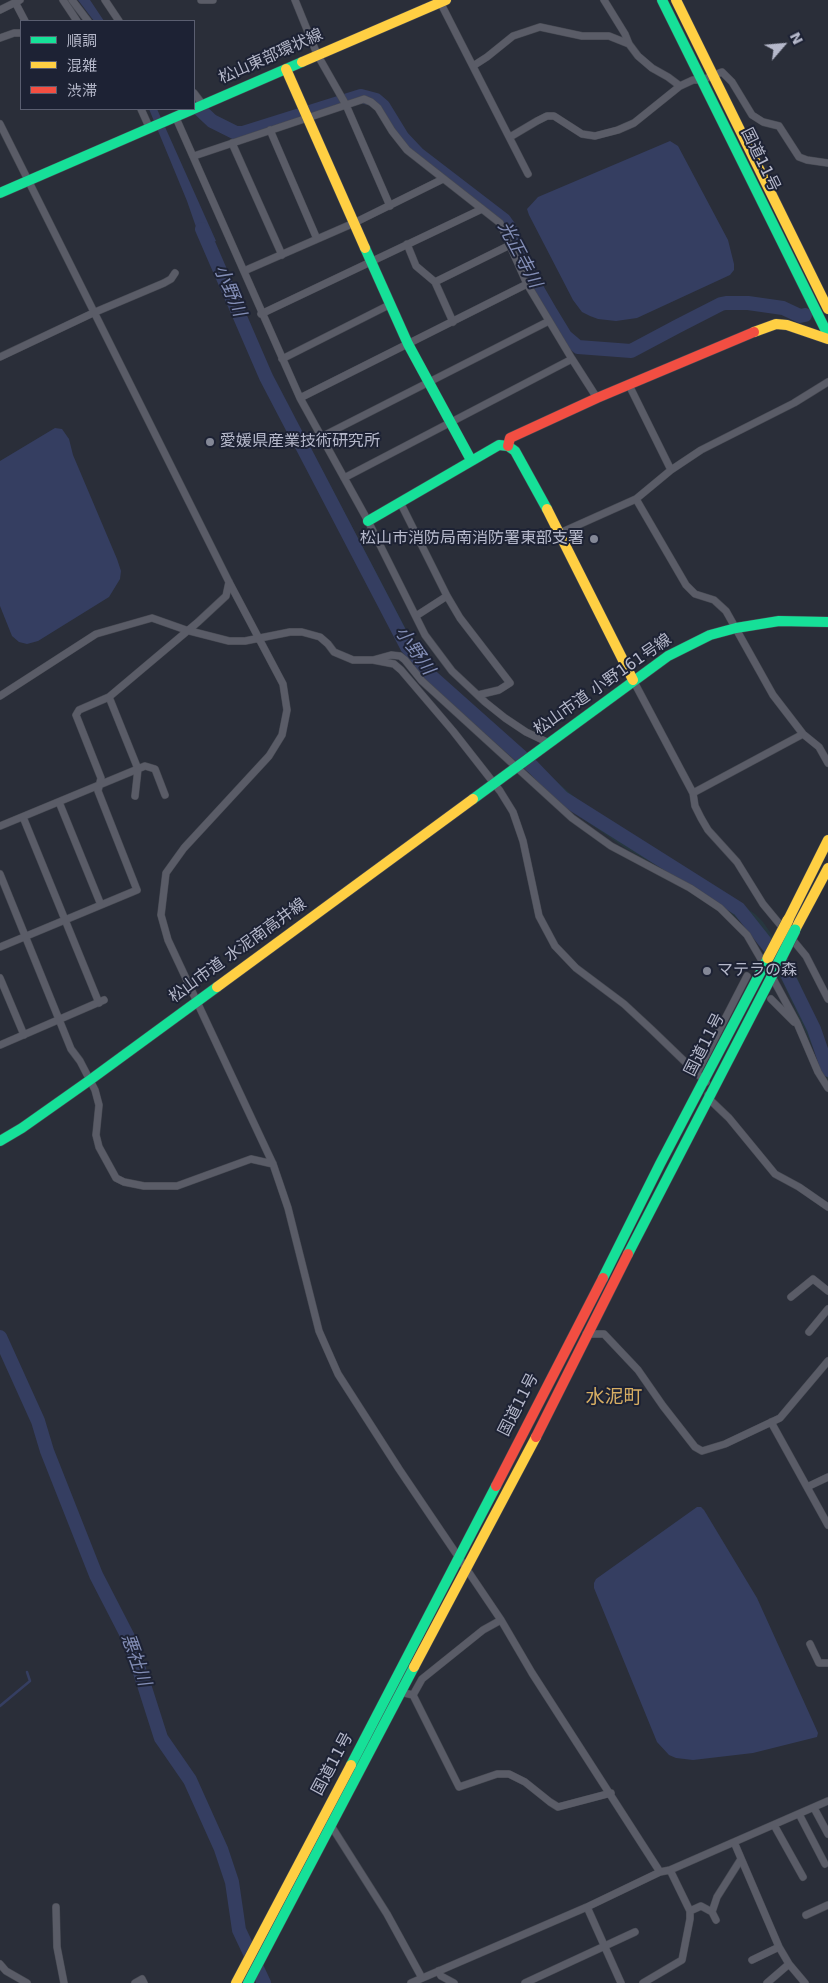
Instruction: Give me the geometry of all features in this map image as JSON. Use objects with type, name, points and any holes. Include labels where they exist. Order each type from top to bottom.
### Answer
[{"type":"main road","name":"国道11号","points":[[662,0],[707,78],[827,304]]},
{"type":"main road","name":"国道11号","points":[[676,0],[707,78],[828,337]]},
{"type":"main road","name":"松山東部環状線","points":[[200,106],[442,1]]},
{"type":"main road","points":[[286,69],[309,117],[408,344],[471,460]]},
{"type":"main road","name":"松山東部環状線","points":[[0,193],[192,110]]},
{"type":"main road","points":[[508,446],[510,438],[597,398],[760,329],[776,324],[787,325],[828,337]]},
{"type":"main road","points":[[368,521],[499,445],[508,446],[515,450],[560,533],[633,680]]},
{"type":"main road","name":"松山市道 小野161号線","points":[[493,783],[633,680],[688,645],[710,635],[736,628],[780,621],[828,622]]},
{"type":"main road","name":"松山市道 水泥南高井線","points":[[0,1141],[22,1128],[90,1080],[493,783]]},
{"type":"main road","name":"国道11号","points":[[463,1562],[530,1447],[667,1175],[708,1098],[770,967],[788,920],[828,840]]},
{"type":"main road","name":"国道11号","points":[[250,1978],[260,1950],[463,1562],[573,1335],[660,1164],[701,1077],[795,930],[828,868]]},
{"type":"main road","name":"国道11号","points":[[236,1983],[247,1963],[260,1950]]},
{"type":"street","points":[[63,0],[76,20]]},
{"type":"street","points":[[72,0],[87,20]]},
{"type":"street","points":[[105,0],[119,20]]},
{"type":"street","points":[[201,0],[213,0]]},
{"type":"street","points":[[295,0],[317,54],[346,105],[390,206]]},
{"type":"street","points":[[604,0],[638,56],[652,68],[680,86]]},
{"type":"street","points":[[0,10],[17,1],[25,20]]},
{"type":"street","points":[[442,1],[528,174]]},
{"type":"street","points":[[473,66],[512,36],[540,27],[582,36],[609,36],[629,44]]},
{"type":"street","points":[[0,38],[20,33]]},
{"type":"street","points":[[510,137],[547,116],[554,116],[582,134],[595,136],[618,130],[634,123],[680,86],[692,80],[707,78],[722,72],[726,74],[752,115],[764,122],[779,126],[798,157],[828,163]]},
{"type":"street","points":[[194,156],[364,99],[371,102],[378,108],[392,131],[407,150],[500,223],[528,284],[597,398]]},
{"type":"street","points":[[142,110],[151,128]]},
{"type":"street","points":[[173,119],[194,156],[261,314],[300,398],[368,521],[425,635],[452,671],[478,695],[505,718],[526,732],[548,743]]},
{"type":"street","points":[[0,124],[93,313],[229,582],[283,684],[287,710],[282,734],[269,756],[184,848],[166,873],[161,915],[168,940],[273,1164],[288,1208],[319,1331],[338,1374],[399,1469],[501,1620],[532,1673],[611,1793],[660,1872]]},
{"type":"street","points":[[270,130],[317,239]]},
{"type":"street","points":[[232,143],[282,255]]},
{"type":"street","points":[[244,271],[354,223],[443,180]]},
{"type":"street","points":[[261,314],[482,209]]},
{"type":"street","points":[[407,244],[416,266],[435,282],[453,322]]},
{"type":"street","points":[[435,282],[510,245]]},
{"type":"street","points":[[0,357],[93,313],[164,283],[172,279],[174,273]]},
{"type":"street","points":[[300,398],[528,284]]},
{"type":"street","points":[[282,359],[391,304]]},
{"type":"street","points":[[321,437],[549,321]]},
{"type":"street","points":[[344,478],[572,359]]},
{"type":"street","points":[[560,533],[636,498],[671,470],[701,450],[794,403],[828,382]]},
{"type":"street","points":[[629,385],[671,470]]},
{"type":"street","points":[[636,498],[686,585],[695,594],[714,600],[726,611],[773,695],[803,734],[819,748],[828,764]]},
{"type":"street","points":[[400,502],[460,618],[510,683],[499,690],[478,695]]},
{"type":"street","points":[[0,947],[137,890],[98,791],[101,778],[76,715],[79,710],[109,697],[226,596],[229,582]]},
{"type":"street","points":[[416,616],[447,596]]},
{"type":"street","points":[[0,696],[96,634],[152,618],[186,630],[229,641],[245,641],[258,637],[302,632],[320,637],[334,652],[353,660],[373,660],[394,664],[401,670],[493,783],[513,812],[523,841],[539,916],[555,946],[576,968],[631,1010],[701,1077],[708,1098],[729,1118],[775,1174],[799,1187],[828,1207]]},
{"type":"street","points":[[373,660],[391,655],[400,656],[422,680],[517,765],[572,818],[611,846],[690,888],[720,908],[747,935],[770,967],[818,1072],[828,1088]]},
{"type":"street","points":[[633,680],[693,793],[695,806],[708,830],[737,862],[763,904],[806,956],[828,999]]},
{"type":"street","points":[[109,697],[138,769],[135,796]]},
{"type":"street","points":[[693,793],[803,734]]},
{"type":"street","points":[[0,826],[145,766],[155,769],[166,795]]},
{"type":"street","points":[[59,802],[101,905]]},
{"type":"street","points":[[0,1045],[101,1002],[23,816]]},
{"type":"street","points":[[0,874],[71,1049],[90,1080],[99,1105],[96,1135],[99,1147],[116,1178],[124,1182],[144,1186],[176,1186],[251,1159],[273,1164]]},
{"type":"street","points":[[701,1077],[746,976]]},
{"type":"street","points":[[0,978],[24,1035]]},
{"type":"street","points":[[770,998],[783,1009],[793,1022],[797,1023]]},
{"type":"street","points":[[791,1297],[813,1280],[828,1291]]},
{"type":"street","points":[[808,1332],[828,1309]]},
{"type":"street","points":[[573,1335],[604,1334],[638,1370],[658,1400],[698,1450],[702,1451],[725,1444],[780,1418],[828,1361]]},
{"type":"street","points":[[771,1422],[828,1525]]},
{"type":"street","points":[[807,1487],[828,1477]]},
{"type":"street","points":[[412,1695],[422,1679],[483,1630],[501,1620]]},
{"type":"street","points":[[810,1644],[819,1663],[828,1663]]},
{"type":"street","points":[[395,1692],[412,1695]]},
{"type":"street","points":[[412,1695],[459,1787],[497,1774],[509,1774],[525,1782],[558,1807],[611,1793]]},
{"type":"street","points":[[327,1820],[387,1914],[417,1981],[587,1907],[660,1872],[670,1870],[828,1801]]},
{"type":"street","points":[[814,1808],[828,1834]]},
{"type":"street","points":[[799,1814],[825,1864]]},
{"type":"street","points":[[774,1825],[803,1877]]},
{"type":"street","points":[[734,1842],[779,1947],[789,1964],[805,1983]]},
{"type":"street","points":[[712,1912],[720,1890],[741,1860]]},
{"type":"street","points":[[642,1981],[682,1960],[690,1911],[670,1870]]},
{"type":"street","points":[[806,1915],[828,1905]]},
{"type":"street","points":[[690,1911],[701,1906],[712,1912],[716,1920]]},
{"type":"street","points":[[56,1907],[57,1947],[64,1983]]},
{"type":"street","points":[[587,1907],[621,1983]]},
{"type":"street","points":[[524,1983],[635,1932]]},
{"type":"street","points":[[752,1960],[779,1947]]},
{"type":"street","points":[[0,1964],[6,1971],[27,1983]]},
{"type":"street","points":[[767,1983],[789,1964]]},
{"type":"street","points":[[438,1971],[441,1976],[454,1983]]},
{"type":"street","points":[[135,1983],[142,1980],[144,1983]]},
{"type":"shaded area","points":[[213,242],[270,371],[417,650],[430,668],[455,693],[594,814],[631,839],[640,842],[640,844],[720,889],[763,922],[791,962],[803,991],[828,1057],[828,1080],[782,981],[761,943],[749,930],[715,898],[625,848],[573,812],[426,679],[407,656],[339,521],[280,415],[204,246]]},
{"type":"water","points":[[78,0],[90,0],[103,20],[93,20]]},
{"type":"water","points":[[149,110],[157,110],[216,241],[203,247],[187,201]]},
{"type":"water","points":[[670,141],[678,146],[728,240],[734,270],[730,275],[637,318],[616,321],[590,316],[582,312],[573,300],[527,209],[538,197]]},
{"type":"water","points":[[55,428],[62,429],[69,439],[73,455],[117,559],[121,571],[120,579],[109,597],[38,641],[27,644],[19,642],[12,636],[0,606],[0,461]]},
{"type":"water","points":[[697,1507],[701,1507],[704,1510],[757,1598],[818,1733],[817,1737],[753,1753],[693,1760],[676,1758],[669,1755],[657,1742],[594,1588],[594,1583],[596,1579]]},
{"type":"waterway","name":"光正寺川","points":[[195,105],[212,121],[236,133],[243,133],[361,96],[376,100],[383,106],[402,137],[418,154],[504,220],[509,227],[525,268],[551,313],[565,336],[578,347],[631,351],[726,303],[748,303],[783,308],[800,316],[805,315]]},
{"type":"waterway","name":"小野川","points":[[202,229],[266,377],[407,647],[432,677],[533,767],[563,798],[739,909],[781,962],[814,1029],[828,1070]]},
{"type":"waterway","name":"悪社川","points":[[0,1337],[38,1421],[47,1451],[96,1575],[130,1641],[161,1738],[190,1780],[221,1849],[232,1882],[239,1930],[264,1983]]},
{"type":"waterway","points":[[0,1706],[30,1681],[27,1672]]},
{"type":"traffic: fast","points":[[662,0],[828,335]]},
{"type":"traffic: fast","points":[[195,108],[302,62]]},
{"type":"traffic: fast","points":[[0,193],[191,110]]},
{"type":"traffic: fast","points":[[365,248],[408,344],[471,460]]},
{"type":"traffic: fast","points":[[368,521],[499,445],[508,446],[515,451],[547,509]]},
{"type":"traffic: fast","points":[[473,799],[668,656],[710,635],[736,628],[779,621],[828,622]]},
{"type":"traffic: fast","points":[[775,970],[795,930]]},
{"type":"traffic: fast","points":[[603,1278],[660,1164],[768,958]]},
{"type":"traffic: fast","points":[[628,1254],[775,970]]},
{"type":"traffic: fast","points":[[0,1141],[22,1128],[90,1080],[217,987]]},
{"type":"traffic: fast","points":[[351,1765],[496,1486]]},
{"type":"traffic: fast","points":[[248,1983],[414,1667]]},
{"type":"traffic: slow","points":[[302,62],[446,0]]},
{"type":"traffic: slow","points":[[676,0],[828,309]]},
{"type":"traffic: slow","points":[[286,69],[365,248]]},
{"type":"traffic: slow","points":[[754,332],[776,324],[787,325],[828,339]]},
{"type":"traffic: slow","points":[[547,509],[633,680]]},
{"type":"traffic: slow","points":[[217,987],[473,799]]},
{"type":"traffic: slow","points":[[788,920],[828,840]]},
{"type":"traffic: slow","points":[[795,930],[828,868]]},
{"type":"traffic: slow","points":[[768,958],[788,920]]},
{"type":"traffic: slow","points":[[414,1667],[536,1437]]},
{"type":"traffic: slow","points":[[236,1983],[351,1765]]},
{"type":"traffic: jam","points":[[508,446],[510,438],[597,398],[754,332]]},
{"type":"traffic: jam","points":[[536,1437],[628,1254]]},
{"type":"traffic: jam","points":[[496,1486],[603,1278]]},
{"type":"place","name":"愛媛県産業技術研究所","points":[[210,442]]},
{"type":"place","name":"松山市消防局南消防署東部支署","points":[[594,539]]},
{"type":"place","name":"マテラの森","points":[[707,971]]},
{"type":"district","name":"水泥町","points":[[614,1398]]}]
